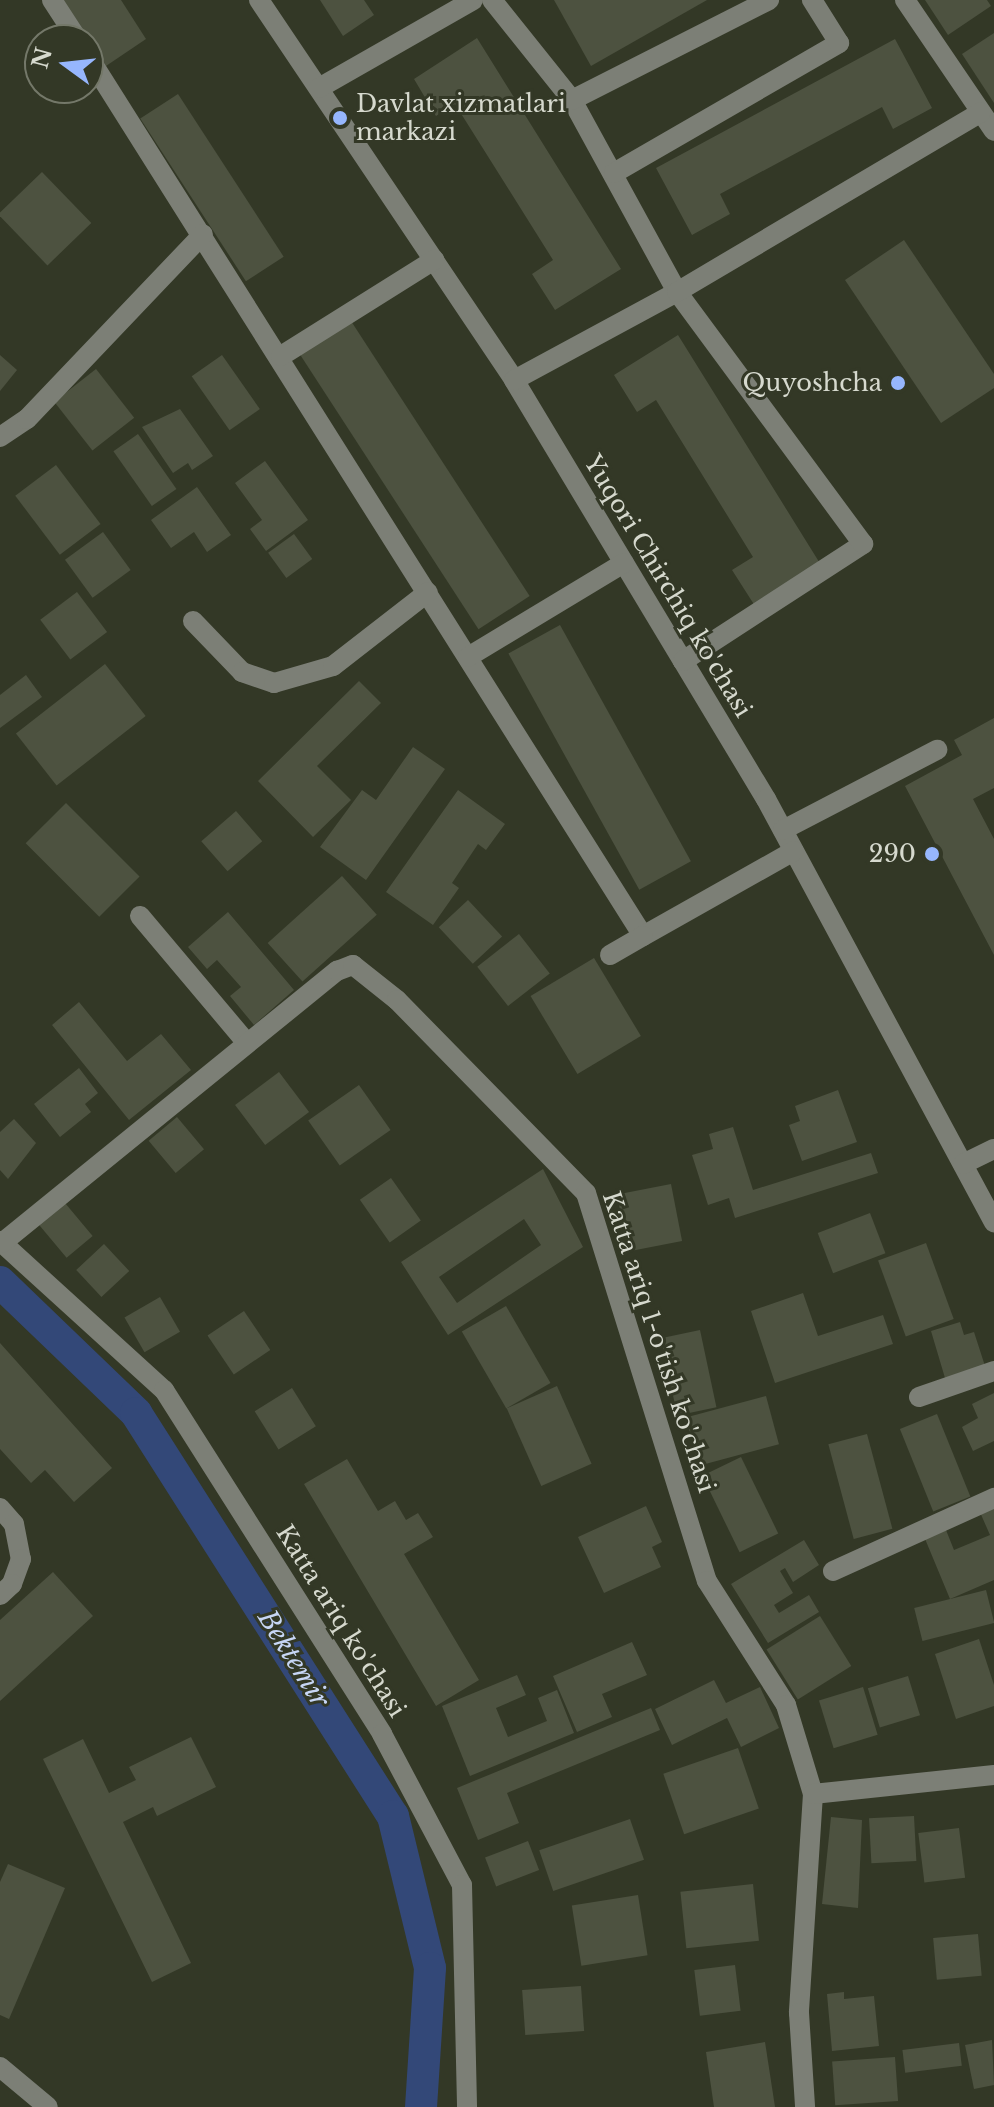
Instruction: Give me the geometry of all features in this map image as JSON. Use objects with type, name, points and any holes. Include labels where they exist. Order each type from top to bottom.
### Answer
[{"type":"street","points":[[52,0],[68,24]]},
{"type":"street","name":"Yuqori Chirchiq ko'chasi","points":[[259,0],[514,380],[783,830],[963,1164],[987,1190],[994,1222]]},
{"type":"street","points":[[319,88],[473,0]]},
{"type":"street","points":[[492,0],[572,100],[677,292],[863,544],[683,661]]},
{"type":"street","points":[[572,100],[769,0]]},
{"type":"street","points":[[905,0],[994,131]]},
{"type":"street","points":[[614,173],[839,43],[822,3]]},
{"type":"street","points":[[104,81],[281,356],[643,936]]},
{"type":"street","points":[[514,380],[677,292],[981,112]]},
{"type":"street","points":[[0,437],[27,419],[203,234]]},
{"type":"street","points":[[281,356],[434,260]]},
{"type":"street","points":[[468,657],[624,563]]},
{"type":"street","points":[[193,621],[242,672],[274,683],[333,666],[428,592]]},
{"type":"street","points":[[783,830],[937,750]]},
{"type":"street","points":[[610,955],[794,851]]},
{"type":"street","points":[[140,916],[247,1043]]},
{"type":"street","name":"Katta ariq 1-o'tish ko'chasi","points":[[1,1242],[337,971],[360,967],[586,1193],[707,1581],[786,1705],[813,1794],[799,2013],[805,2107]]},
{"type":"street","points":[[963,1164],[994,1149]]},
{"type":"street","name":"Katta ariq ko'chasi","points":[[1,1242],[164,1390],[382,1734],[462,1885],[467,2107]]},
{"type":"street","points":[[919,1397],[994,1371]]},
{"type":"street","points":[[833,1571],[994,1498]]},
{"type":"street","points":[[0,1508],[14,1524],[21,1559],[12,1584],[0,1595]]},
{"type":"street","points":[[813,1794],[994,1775]]},
{"type":"street","points":[[0,2067],[48,2107]]},
{"type":"building","points":[[62,0],[121,0],[146,39],[106,66],[104,24],[78,24]]},
{"type":"building","points":[[320,0],[364,0],[374,15],[343,36]]},
{"type":"building","points":[[554,0],[707,0],[591,66]]},
{"type":"building","points":[[925,0],[987,0],[991,6],[948,35]]},
{"type":"building","points":[[994,33],[994,103],[962,54]]},
{"type":"building","points":[[477,38],[621,269],[555,310],[532,274],[553,260],[455,104],[436,116],[414,79]]},
{"type":"building","points":[[895,39],[932,108],[893,129],[882,107],[720,194],[730,214],[692,235],[656,168]]},
{"type":"building","points":[[178,94],[284,257],[246,281],[140,119]]},
{"type":"building","points":[[42,172],[91,223],[47,265],[0,216],[0,213]]},
{"type":"building","points":[[904,240],[994,374],[994,388],[941,423],[845,280]]},
{"type":"building","points":[[351,321],[530,596],[478,629],[300,354]]},
{"type":"building","points":[[678,335],[821,565],[755,606],[732,570],[753,557],[656,400],[637,412],[614,375]]},
{"type":"building","points":[[0,355],[17,370],[0,391]]},
{"type":"building","points":[[222,355],[260,409],[230,430],[192,376]]},
{"type":"building","points":[[96,369],[134,418],[92,450],[54,402]]},
{"type":"building","points":[[180,409],[213,456],[192,470],[188,463],[173,473],[142,427]]},
{"type":"building","points":[[138,434],[176,489],[152,506],[113,451]]},
{"type":"building","points":[[265,461],[308,520],[266,551],[250,529],[262,520],[235,483]]},
{"type":"building","points":[[56,465],[101,524],[60,555],[15,496]]},
{"type":"building","points":[[197,487],[231,535],[207,552],[194,532],[171,548],[151,520]]},
{"type":"building","points":[[103,532],[131,570],[93,598],[65,560]]},
{"type":"building","points":[[294,534],[312,559],[286,578],[268,553]]},
{"type":"building","points":[[77,592],[107,632],[70,660],[40,620]]},
{"type":"building","points":[[560,625],[691,861],[639,890],[508,654]]},
{"type":"building","points":[[105,664],[146,716],[57,786],[16,734]]},
{"type":"building","points":[[26,675],[42,697],[0,728],[0,695]]},
{"type":"building","points":[[359,681],[381,703],[317,766],[351,800],[313,837],[258,781]]},
{"type":"building","points":[[994,718],[994,788],[973,799],[994,839],[994,955],[905,786],[962,755],[954,740]]},
{"type":"building","points":[[413,747],[445,769],[366,880],[320,847],[362,790],[376,800]]},
{"type":"building","points":[[458,790],[505,824],[486,850],[478,844],[452,883],[459,888],[433,925],[386,892]]},
{"type":"building","points":[[66,803],[140,877],[99,917],[26,843]]},
{"type":"building","points":[[236,811],[262,841],[228,871],[201,841]]},
{"type":"building","points":[[342,876],[377,915],[302,982],[268,943]]},
{"type":"building","points":[[468,900],[502,937],[473,964],[439,927]]},
{"type":"building","points":[[228,912],[294,990],[254,1025],[230,996],[241,987],[217,960],[207,969],[188,947]]},
{"type":"building","points":[[519,934],[550,973],[508,1006],[477,967]]},
{"type":"building","points":[[594,958],[641,1036],[577,1074],[531,996]]},
{"type":"building","points":[[79,1002],[127,1061],[161,1034],[191,1070],[129,1120],[52,1025]]},
{"type":"building","points":[[79,1068],[98,1093],[85,1104],[91,1112],[60,1137],[34,1104]]},
{"type":"building","points":[[279,1072],[309,1112],[265,1145],[235,1105]]},
{"type":"building","points":[[359,1085],[391,1130],[340,1166],[308,1121]]},
{"type":"building","points":[[838,1090],[857,1142],[802,1161],[789,1125],[800,1121],[795,1106]]},
{"type":"building","points":[[177,1117],[204,1149],[176,1173],[149,1141]]},
{"type":"building","points":[[14,1119],[36,1143],[8,1179],[0,1170],[0,1132]]},
{"type":"building","points":[[733,1127],[753,1190],[871,1153],[878,1173],[735,1218],[729,1198],[708,1205],[692,1155],[713,1149],[709,1134]]},
{"type":"building","points":[[543,1169],[583,1247],[448,1335],[401,1262]],"holes":[[[524,1219],[541,1245],[457,1303],[439,1277]]]},
{"type":"building","points":[[391,1178],[421,1221],[390,1242],[360,1200]]},
{"type":"building","points":[[671,1184],[682,1241],[628,1251],[617,1194]]},
{"type":"building","points":[[65,1203],[93,1236],[67,1258],[39,1225]]},
{"type":"building","points":[[870,1213],[885,1253],[833,1273],[818,1233]]},
{"type":"building","points":[[926,1243],[954,1319],[906,1337],[878,1260]]},
{"type":"building","points":[[104,1244],[129,1271],[101,1297],[76,1270]]},
{"type":"building","points":[[803,1293],[818,1336],[883,1315],[893,1344],[775,1383],[751,1311]]},
{"type":"building","points":[[160,1297],[180,1332],[144,1352],[124,1318]]},
{"type":"building","points":[[506,1306],[550,1383],[506,1409],[462,1332]]},
{"type":"building","points":[[244,1311],[270,1350],[234,1375],[208,1336]]},
{"type":"building","points":[[960,1322],[964,1335],[974,1332],[985,1366],[945,1378],[931,1331]]},
{"type":"building","points":[[700,1330],[716,1407],[677,1416],[661,1338]]},
{"type":"building","points":[[0,1343],[112,1468],[74,1502],[45,1470],[31,1483],[0,1449]]},
{"type":"building","points":[[557,1386],[592,1464],[541,1486],[507,1408]]},
{"type":"building","points":[[292,1388],[316,1426],[279,1449],[255,1411]]},
{"type":"building","points":[[994,1393],[994,1441],[973,1451],[962,1427],[978,1418],[972,1404]]},
{"type":"building","points":[[766,1396],[779,1444],[699,1466],[686,1417]]},
{"type":"building","points":[[937,1414],[970,1497],[933,1512],[900,1429]]},
{"type":"building","points":[[867,1434],[892,1529],[854,1539],[828,1444]]},
{"type":"building","points":[[741,1457],[778,1533],[740,1552],[702,1476]]},
{"type":"building","points":[[347,1459],[378,1511],[395,1501],[406,1520],[418,1513],[433,1537],[404,1554],[479,1680],[436,1706],[304,1484]]},
{"type":"building","points":[[994,1504],[994,1580],[950,1599],[923,1534],[944,1525],[954,1550],[990,1535],[979,1510]]},
{"type":"building","points":[[646,1506],[662,1542],[652,1547],[661,1567],[604,1593],[578,1537]]},
{"type":"building","points":[[804,1540],[819,1565],[793,1582],[785,1568],[780,1571],[793,1593],[774,1605],[779,1613],[809,1595],[819,1612],[768,1643],[731,1584]]},
{"type":"building","points":[[53,1572],[93,1616],[0,1701],[0,1620]]},
{"type":"building","points":[[986,1590],[994,1623],[922,1641],[914,1608]]},
{"type":"building","points":[[820,1616],[851,1666],[798,1699],[767,1649]]},
{"type":"building","points":[[979,1639],[994,1685],[994,1706],[956,1719],[935,1654]]},
{"type":"building","points":[[632,1642],[647,1675],[602,1694],[612,1717],[577,1732],[553,1676]]},
{"type":"building","points":[[517,1675],[526,1695],[496,1708],[508,1737],[547,1721],[538,1698],[557,1690],[574,1733],[470,1776],[442,1706]]},
{"type":"building","points":[[908,1676],[920,1715],[880,1727],[868,1688]]},
{"type":"building","points":[[714,1680],[726,1703],[760,1687],[779,1728],[741,1747],[727,1718],[672,1745],[655,1709]]},
{"type":"building","points":[[863,1687],[878,1735],[834,1748],[819,1700]]},
{"type":"building","points":[[651,1708],[660,1730],[507,1793],[519,1823],[478,1840],[457,1788]]},
{"type":"building","points":[[191,1737],[216,1787],[157,1816],[153,1807],[123,1822],[191,1963],[152,1982],[43,1759],[83,1739],[109,1793],[136,1780],[129,1767]]},
{"type":"building","points":[[738,1748],[759,1809],[684,1834],[663,1774]]},
{"type":"building","points":[[914,1816],[916,1861],[871,1863],[869,1818]]},
{"type":"building","points":[[831,1817],[862,1820],[858,1908],[822,1904]]},
{"type":"building","points":[[630,1819],[644,1860],[553,1891],[539,1850]]},
{"type":"building","points":[[959,1828],[965,1878],[924,1883],[918,1833]]},
{"type":"building","points":[[528,1841],[539,1870],[496,1886],[485,1857]]},
{"type":"building","points":[[8,1864],[65,1888],[9,2019],[0,2015],[0,1882]]},
{"type":"building","points":[[753,1884],[759,1941],[686,1948],[680,1892]]},
{"type":"building","points":[[638,1895],[648,1955],[581,1966],[572,1905]]},
{"type":"building","points":[[978,1934],[982,1976],[937,1980],[933,1938]]},
{"type":"building","points":[[735,1965],[741,2011],[700,2016],[694,1970]]},
{"type":"building","points":[[581,1986],[584,2031],[525,2035],[522,1990]]},
{"type":"building","points":[[844,1992],[844,1999],[874,1996],[879,2046],[832,2051],[827,1994]]},
{"type":"building","points":[[992,2040],[994,2085],[974,2089],[965,2045]]},
{"type":"building","points":[[765,2042],[775,2107],[714,2107],[706,2052]]},
{"type":"building","points":[[959,2043],[962,2066],[905,2073],[902,2050]]},
{"type":"building","points":[[895,2057],[898,2101],[835,2105],[832,2061]]},
{"type":"waterway","name":"Bektemir","points":[[0,1282],[136,1413],[393,1816],[430,1968],[421,2107]]},
{"type":"place","name":"Davlat xizmatlari markazi","points":[[340,118]]},
{"type":"place","name":"Quyoshcha","points":[[898,383]]},
{"type":"place","name":"290","points":[[932,854]]}]
